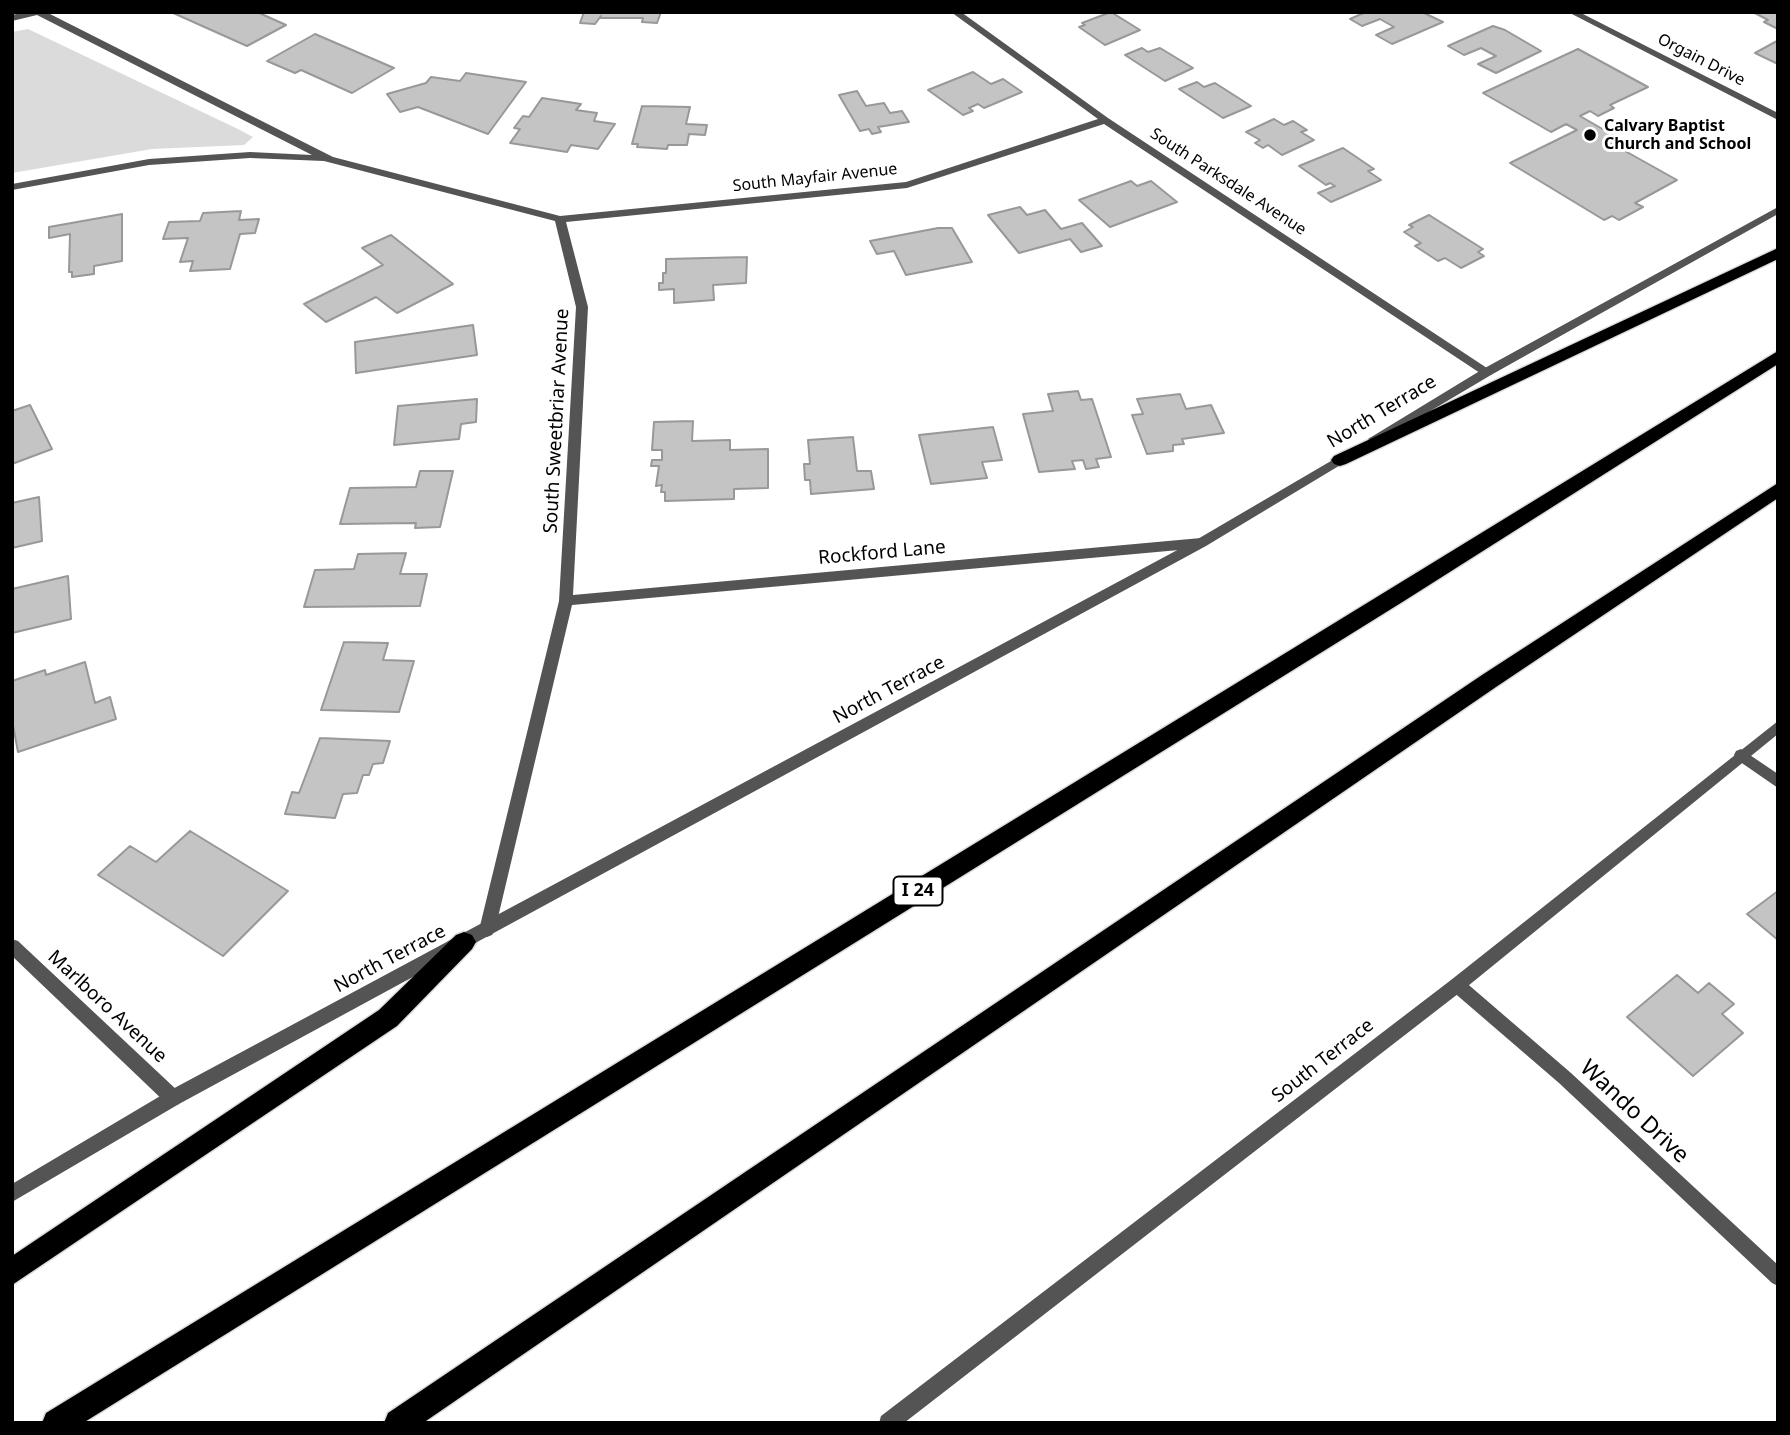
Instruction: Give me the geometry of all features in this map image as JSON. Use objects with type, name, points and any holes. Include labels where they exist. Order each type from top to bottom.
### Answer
[{"type":"highway","points":[[1340,460],[1778,253]]},
{"type":"highway","name":"I 24","points":[[56,1423],[1397,596],[1778,356]]},
{"type":"highway","points":[[398,1423],[1443,712],[1778,489]]},
{"type":"highway","points":[[12,1272],[388,1018],[464,942]]},
{"type":"street","points":[[12,18],[38,12],[329,159]]},
{"type":"street","name":"South Parksdale Avenue","points":[[955,12],[1105,120],[1487,372]]},
{"type":"street","name":"Orgain Drive","points":[[1572,12],[1778,117]]},
{"type":"street","name":"South Mayfair Avenue","points":[[560,219],[907,185],[1105,120]]},
{"type":"street","points":[[12,187],[149,162],[250,155],[329,159],[560,219]]},
{"type":"street","name":"North Terrace","points":[[12,1194],[173,1098],[1200,543],[1487,372],[1778,210]]},
{"type":"street","name":"South Sweetbriar Avenue","points":[[487,930],[566,601],[582,307],[560,219]]},
{"type":"street","name":"Rockford Lane","points":[[566,601],[1200,543]]},
{"type":"street","name":"South Terrace","points":[[888,1423],[1457,985],[1778,726]]},
{"type":"street","points":[[1741,755],[1778,782]]},
{"type":"street","name":"Marlboro Avenue","points":[[12,946],[173,1098]]},
{"type":"street","name":"Wando Drive","points":[[1457,985],[1564,1078],[1778,1277]]},
{"type":"shaded area","points":[[28,29],[253,137],[244,145],[152,149],[12,173],[12,32]]},
{"type":"building","points":[[171,12],[257,12],[286,25],[247,46]]},
{"type":"building","points":[[584,12],[661,12],[657,23],[642,22],[643,18],[600,18],[601,16],[595,24],[580,23]]},
{"type":"building","points":[[1111,12],[1140,30],[1105,45],[1079,27],[1085,25],[1082,23]]},
{"type":"building","points":[[1366,12],[1422,12],[1443,22],[1392,44],[1376,35],[1394,27],[1380,19],[1362,26],[1350,19]]},
{"type":"building","points":[[1753,12],[1778,12],[1778,29],[1764,22],[1768,20]]},
{"type":"building","points":[[1493,26],[1541,51],[1496,73],[1478,64],[1496,56],[1481,48],[1464,55],[1448,46]]},
{"type":"building","points":[[315,34],[394,68],[352,93],[301,70],[295,73],[267,61]]},
{"type":"building","points":[[1777,41],[1778,64],[1755,53]]},
{"type":"building","points":[[1142,48],[1148,52],[1160,48],[1193,68],[1165,81],[1125,55]]},
{"type":"building","name":"Calvary Baptist Church and School","points":[[1578,49],[1648,87],[1610,105],[1614,108],[1598,116],[1590,111],[1580,116],[1618,138],[1609,142],[1677,180],[1635,203],[1643,207],[1619,220],[1612,216],[1604,220],[1510,163],[1577,130],[1566,124],[1551,132],[1483,93]]},
{"type":"building","points":[[973,72],[991,84],[1003,79],[1022,92],[984,108],[978,104],[969,108],[973,111],[963,115],[928,90]]},
{"type":"building","points":[[466,73],[526,82],[488,134],[418,107],[400,112],[387,94],[426,83],[431,77],[460,81]]},
{"type":"building","points":[[1197,82],[1204,87],[1215,83],[1251,106],[1223,118],[1179,89]]},
{"type":"building","points":[[857,91],[866,106],[884,103],[890,113],[902,111],[909,122],[878,127],[881,132],[872,134],[869,129],[860,131],[839,95]]},
{"type":"building","points":[[542,98],[581,104],[576,110],[597,113],[594,121],[615,124],[598,149],[571,145],[567,152],[510,143],[520,129],[514,128],[523,116],[529,117]]},
{"type":"building","points":[[642,106],[690,107],[686,124],[707,125],[705,135],[689,134],[687,145],[668,145],[667,149],[637,147],[638,144],[632,144]]},
{"type":"building","points":[[1274,119],[1284,125],[1293,121],[1307,130],[1301,132],[1314,140],[1282,155],[1268,145],[1263,148],[1255,143],[1260,140],[1246,132]]},
{"type":"building","points":[[1343,148],[1374,169],[1368,171],[1381,180],[1331,202],[1318,193],[1335,186],[1330,183],[1326,185],[1299,166]]},
{"type":"building","points":[[1131,181],[1137,186],[1151,181],[1177,202],[1110,227],[1079,200]]},
{"type":"building","points":[[1020,207],[1027,215],[1045,210],[1061,229],[1082,223],[1102,246],[1081,252],[1070,239],[1019,253],[988,215]]},
{"type":"building","points":[[241,211],[239,220],[259,219],[255,233],[240,234],[230,269],[190,271],[193,261],[180,262],[188,238],[163,239],[169,222],[200,221],[203,213]]},
{"type":"building","points":[[122,214],[122,261],[94,266],[94,274],[72,277],[72,272],[69,272],[70,234],[49,238],[49,227]]},
{"type":"building","points":[[1429,215],[1483,249],[1478,252],[1484,256],[1461,268],[1445,258],[1438,261],[1415,246],[1421,243],[1404,232],[1413,227],[1409,225]]},
{"type":"building","points":[[938,228],[952,228],[972,262],[906,275],[894,251],[877,254],[870,241]]},
{"type":"building","points":[[391,235],[453,284],[397,313],[376,297],[326,322],[304,304],[383,265],[362,248]]},
{"type":"building","points":[[747,257],[746,283],[713,285],[714,300],[674,303],[674,289],[659,290],[659,283],[663,283],[663,273],[666,273],[666,259]]},
{"type":"building","points":[[473,325],[477,355],[356,373],[355,342]]},
{"type":"building","points":[[1078,391],[1081,400],[1092,399],[1111,457],[1096,459],[1099,467],[1086,469],[1083,460],[1072,461],[1075,469],[1039,472],[1023,414],[1053,411],[1048,394]]},
{"type":"building","points":[[1180,394],[1186,409],[1211,405],[1224,433],[1182,439],[1184,444],[1173,445],[1173,451],[1147,454],[1132,415],[1143,414],[1137,399]]},
{"type":"building","points":[[477,399],[476,422],[461,424],[459,439],[394,445],[398,406]]},
{"type":"building","points":[[30,405],[52,449],[12,464],[12,411]]},
{"type":"building","points":[[693,421],[692,441],[730,440],[730,450],[768,449],[768,488],[734,489],[734,499],[665,501],[665,492],[661,492],[662,485],[656,486],[659,466],[651,466],[652,460],[662,460],[662,450],[652,450],[654,422]]},
{"type":"building","points":[[993,427],[1002,460],[982,462],[987,478],[931,484],[919,435]]},
{"type":"building","points":[[853,437],[857,471],[871,471],[874,489],[811,494],[810,480],[805,480],[804,464],[810,464],[808,440]]},
{"type":"building","points":[[420,471],[453,471],[440,527],[415,528],[416,523],[340,524],[350,488],[416,487]]},
{"type":"building","points":[[39,497],[42,541],[12,548],[12,503]]},
{"type":"building","points":[[406,553],[400,574],[427,574],[420,606],[304,607],[315,570],[354,569],[358,554]]},
{"type":"building","points":[[68,576],[71,619],[12,633],[12,589]]},
{"type":"building","points":[[344,642],[388,643],[383,660],[414,661],[399,712],[321,710]]},
{"type":"building","points":[[85,662],[95,703],[110,697],[116,719],[18,752],[12,720],[12,681],[45,670],[46,675]]},
{"type":"building","points":[[320,738],[390,741],[383,763],[373,764],[369,775],[363,775],[357,793],[343,794],[335,818],[285,814],[292,792],[299,793]]},
{"type":"building","points":[[190,831],[288,891],[223,956],[98,875],[130,846],[156,862]]},
{"type":"building","points":[[1778,891],[1778,940],[1747,914]]},
{"type":"building","points":[[1677,975],[1698,993],[1709,983],[1734,1004],[1722,1014],[1743,1033],[1693,1076],[1627,1017]]},
{"type":"place","name":"Calvary Baptist Church and School","points":[[1590,135]]}]
